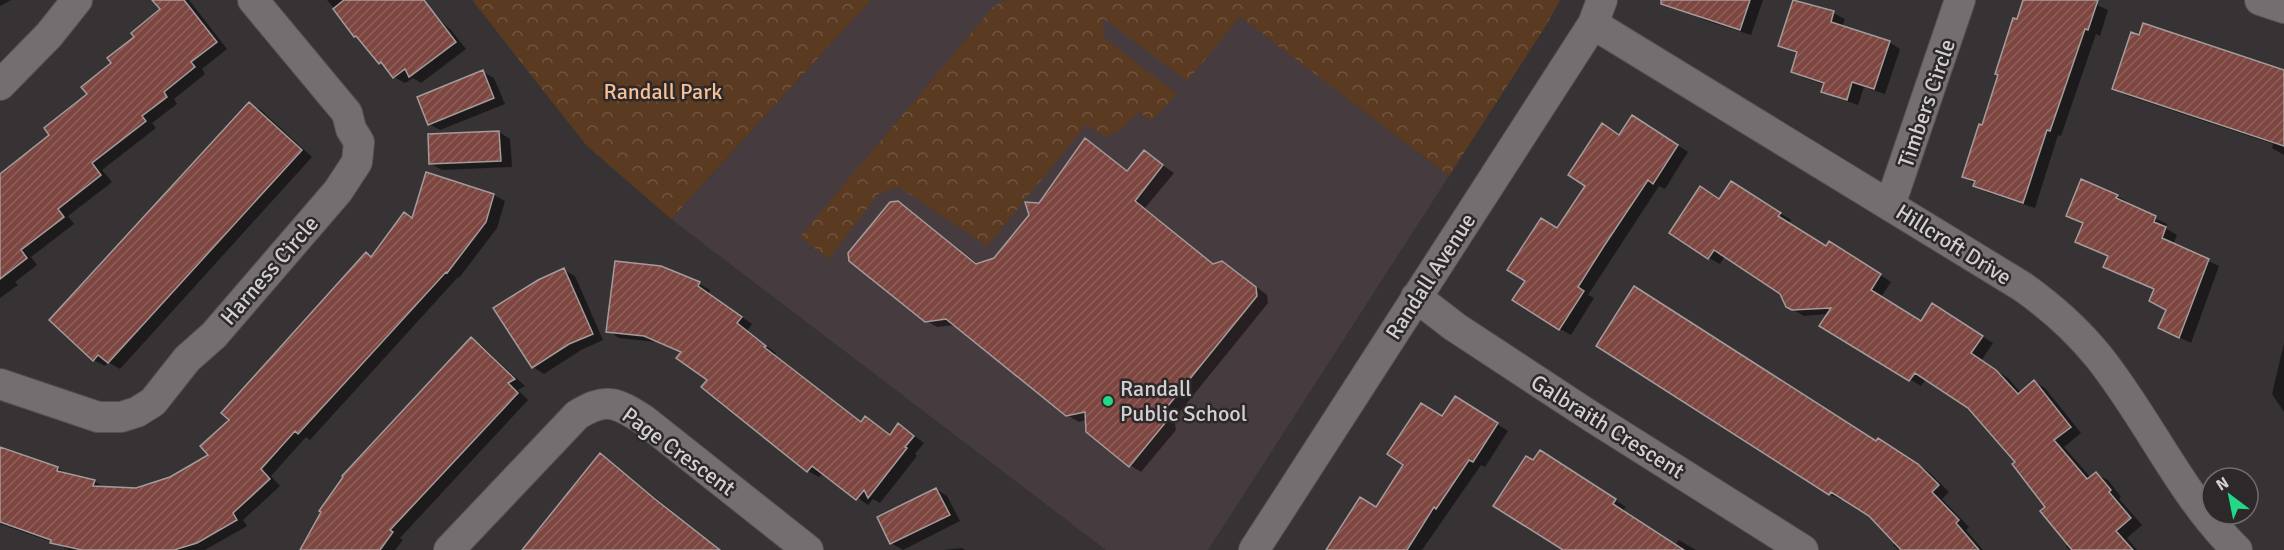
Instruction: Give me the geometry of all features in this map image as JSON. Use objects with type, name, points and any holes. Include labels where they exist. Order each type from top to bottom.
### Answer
[{"type":"street","points":[[0,85],[48,35],[77,0]]},
{"type":"street","name":"Harness Circle","points":[[0,384],[98,417],[121,417],[145,408],[153,402],[187,359],[214,334],[345,182],[357,162],[359,142],[351,129],[346,113],[254,0]]},
{"type":"street","name":"Timbers Circle","points":[[1890,205],[1960,0]]},
{"type":"street","points":[[2260,0],[2284,8]]},
{"type":"street","name":"Hillcroft Drive","points":[[1598,12],[1890,205],[2024,287],[2074,328],[2099,357],[2199,506],[2237,550]]},
{"type":"street","name":"Randall Avenue","points":[[1254,550],[1598,12]]},
{"type":"street","name":"Galbraith Crescent","points":[[1416,297],[1455,327],[1803,550]]},
{"type":"street","name":"Page Crescent","points":[[449,550],[577,415],[593,405],[611,404],[644,420],[808,550]]},
{"type":"shaded area","name":"Randall Public School","points":[[871,0],[1078,0],[1239,16],[1449,176],[1208,550],[1106,550],[671,219]]},
{"type":"green space","name":"Randall Park","points":[[472,0],[871,0],[671,219],[586,145]]},
{"type":"green space","points":[[1006,0],[1560,0],[1547,24],[1449,176],[1240,17],[1187,81],[1103,18],[1104,38],[1177,94],[1151,121],[1139,112],[1119,131],[1105,137],[1087,124],[987,246],[899,187],[878,194],[829,259],[800,237],[993,7]]},
{"type":"building","points":[[152,0],[184,0],[217,42],[191,62],[195,67],[164,92],[167,97],[142,116],[146,121],[92,163],[101,175],[58,209],[64,217],[21,250],[27,258],[0,279],[0,174],[49,135],[44,128],[87,94],[81,87],[111,63],[107,58],[134,37],[131,33],[160,9]]},
{"type":"building","points":[[344,0],[424,0],[456,42],[409,77],[405,69],[393,78],[381,62],[379,64],[356,36],[354,37],[333,9]]},
{"type":"building","points":[[1661,0],[1750,0],[1740,30],[1661,4]]},
{"type":"building","points":[[1793,0],[1834,11],[1831,22],[1890,41],[1874,89],[1852,82],[1847,100],[1821,92],[1824,83],[1791,72],[1797,52],[1778,46]]},
{"type":"building","points":[[2023,0],[2098,0],[2088,30],[2085,29],[2050,131],[2047,130],[2023,203],[1973,186],[1975,181],[1962,177],[1979,124],[1982,125],[2013,18],[2017,19]]},
{"type":"building","points":[[2143,23],[2284,70],[2284,146],[2112,89],[2131,32],[2139,35]]},
{"type":"building","points":[[483,70],[494,98],[428,125],[417,97]]},
{"type":"building","points":[[249,102],[302,150],[108,363],[98,355],[93,361],[49,320]]},
{"type":"building","points":[[1632,115],[1678,145],[1653,184],[1648,180],[1604,246],[1578,287],[1584,291],[1559,330],[1512,300],[1525,281],[1507,270],[1541,218],[1557,228],[1585,186],[1568,175],[1602,123],[1619,135]]},
{"type":"building","points":[[499,131],[501,161],[429,164],[428,134]]},
{"type":"building","points":[[1085,138],[1127,171],[1144,150],[1163,165],[1135,201],[1213,264],[1222,261],[1256,287],[1257,296],[1163,412],[1165,423],[1129,467],[1086,432],[1085,412],[1066,416],[946,319],[925,322],[849,261],[848,253],[890,202],[898,201],[976,264],[994,258],[1029,215],[1025,202],[1039,203]]},
{"type":"building","points":[[426,172],[494,194],[486,222],[447,273],[298,434],[295,431],[261,469],[270,479],[233,513],[237,520],[197,543],[174,550],[82,550],[50,543],[51,540],[0,522],[0,447],[58,467],[57,471],[95,480],[93,486],[136,488],[170,477],[208,455],[200,446],[229,420],[221,413],[366,252],[371,257],[404,212],[412,218]]},
{"type":"building","points":[[2081,179],[2118,195],[2116,198],[2156,216],[2154,222],[2166,227],[2162,238],[2209,259],[2179,338],[2158,328],[2166,310],[2149,301],[2154,289],[2103,267],[2108,256],[2075,242],[2083,223],[2066,216]]},
{"type":"building","points":[[1731,181],[1781,213],[1778,216],[1826,246],[1829,241],[1881,274],[1871,290],[1921,321],[1932,303],[1983,336],[1971,353],[1996,370],[2018,394],[2034,380],[2071,427],[2054,440],[2087,479],[2096,472],[2131,518],[2116,531],[2133,550],[2072,550],[2040,511],[2045,507],[2012,464],[2015,462],[1968,408],[1915,373],[1909,381],[1819,326],[1831,308],[1792,310],[1786,307],[1780,294],[1714,250],[1708,259],[1669,233],[1700,186],[1719,199]]},
{"type":"building","points":[[615,261],[661,266],[700,282],[698,286],[742,317],[737,323],[766,346],[764,347],[861,422],[865,416],[890,435],[898,423],[914,436],[905,447],[907,448],[868,498],[864,490],[856,500],[812,466],[807,472],[701,387],[707,380],[676,358],[681,352],[644,336],[606,332]]},
{"type":"building","points":[[564,268],[593,334],[569,344],[532,368],[493,308],[538,280]]},
{"type":"building","points":[[1634,286],[1876,441],[1878,438],[1918,464],[1939,485],[1932,492],[1959,520],[1956,523],[1979,550],[1901,550],[1869,516],[1831,492],[1829,495],[1596,346]]},
{"type":"building","points":[[471,337],[515,379],[508,383],[518,393],[390,530],[393,532],[380,550],[300,550],[321,512],[319,511],[342,476]]},
{"type":"building","points":[[1455,396],[1498,423],[1473,462],[1469,460],[1436,509],[1434,507],[1407,550],[1326,550],[1360,497],[1376,507],[1403,465],[1387,454],[1421,403],[1442,416]]},
{"type":"building","points":[[1540,450],[1616,499],[1613,504],[1684,550],[1563,550],[1493,506],[1526,456],[1533,460]]},
{"type":"building","points":[[600,453],[655,499],[720,550],[522,550]]},
{"type":"building","points":[[936,488],[950,515],[890,544],[877,517]]},
{"type":"place","name":"Randall Public School","points":[[1108,401]]}]
